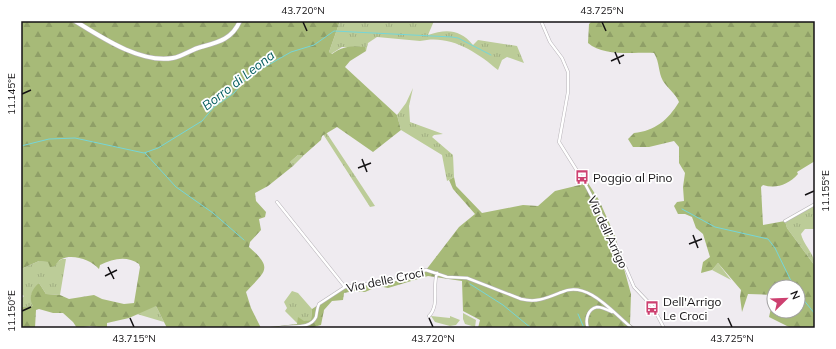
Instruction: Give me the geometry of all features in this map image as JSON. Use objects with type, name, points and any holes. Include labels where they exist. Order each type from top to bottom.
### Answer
[{"type":"main road","points":[[75,21],[119,47],[140,54],[166,59],[179,56],[223,40],[233,33],[240,21]]},
{"type":"street","name":"Via dell'Arrigo","points":[[541,21],[550,42],[562,58],[568,72],[568,92],[558,142],[598,208],[622,257],[634,287],[653,307],[664,328]]},
{"type":"street","points":[[278,202],[345,287]]},
{"type":"street","points":[[785,221],[815,204]]},
{"type":"street","name":"Via delle Croci","points":[[280,328],[302,326],[310,323],[315,319],[319,304],[345,287],[394,280],[426,270],[447,277],[467,278],[530,301],[538,301],[572,289],[594,296],[632,328]]},
{"type":"street","points":[[429,316],[433,309],[434,278],[437,274]]},
{"type":"street","points":[[588,328],[586,322],[588,314],[594,308],[598,307],[615,313]]},
{"type":"green space","points":[[21,21],[340,21],[329,52],[332,54],[347,47],[365,47],[366,51],[350,61],[345,67],[397,115],[401,130],[373,152],[337,127],[322,136],[321,140],[304,155],[298,155],[290,162],[293,166],[268,186],[255,193],[256,201],[266,212],[265,217],[259,219],[261,230],[250,242],[249,247],[262,260],[264,270],[246,292],[251,308],[261,328],[167,328],[156,306],[129,318],[107,323],[107,328],[90,326],[77,328],[63,313],[53,313],[39,309],[36,310],[35,328],[21,328],[21,307],[33,306],[31,296],[34,288],[39,283],[46,294],[60,295],[69,299],[94,295],[102,299],[124,304],[134,303],[140,267],[139,264],[134,261],[120,259],[100,265],[99,269],[95,265],[83,259],[70,257],[59,261],[55,266],[50,267],[48,262],[39,261],[21,269]]},
{"type":"green space","points":[[340,21],[434,21],[428,35],[447,31],[458,33],[473,45],[478,40],[517,46],[524,63],[507,57],[502,60],[498,70],[481,56],[462,46],[452,42],[431,39],[420,41],[377,37],[368,43],[366,51],[364,47],[342,47],[331,54],[329,52]]},
{"type":"green space","points":[[592,21],[815,21],[815,161],[797,172],[798,174],[794,178],[782,185],[773,187],[763,185],[761,187],[763,225],[785,221],[787,228],[815,266],[815,328],[791,328],[773,319],[806,319],[806,279],[766,279],[766,295],[748,294],[742,312],[740,297],[741,290],[718,263],[712,270],[701,273],[703,262],[710,257],[703,234],[696,228],[692,217],[685,214],[678,214],[674,206],[677,202],[684,201],[683,187],[685,173],[679,163],[679,147],[674,141],[649,147],[633,147],[628,139],[634,133],[648,130],[660,124],[679,102],[676,96],[663,81],[654,53],[611,52],[602,50],[588,43],[589,24]]},
{"type":"green space","points":[[413,88],[409,106],[410,122],[443,134],[434,135],[432,137],[453,155],[454,177],[447,181],[442,155],[401,130],[397,115],[406,103]]},
{"type":"green space","points":[[326,132],[375,206],[370,207],[323,134]]},
{"type":"green space","points":[[298,155],[304,155],[293,166],[290,162]]},
{"type":"green space","points":[[454,177],[456,186],[482,213],[523,205],[538,206],[555,191],[588,183],[599,200],[615,236],[631,294],[630,324],[635,328],[478,328],[480,320],[463,311],[462,281],[428,276],[388,288],[379,286],[365,292],[354,291],[344,293],[343,300],[332,301],[324,310],[321,325],[310,328],[261,328],[297,324],[298,317],[304,321],[311,320],[312,309],[345,288],[394,280],[426,270],[459,227],[475,214],[453,189],[449,180]]},
{"type":"green space","points":[[815,204],[815,229],[805,229],[801,234],[815,262],[815,266],[787,228],[785,221]]},
{"type":"green space","points":[[62,259],[66,259],[60,295],[46,294],[39,283],[31,295],[33,306],[21,307],[21,299],[24,296],[21,294],[21,269],[39,261],[57,262]]},
{"type":"green space","points":[[718,263],[731,280],[712,270]]},
{"type":"green space","points":[[292,291],[298,293],[312,309],[311,320],[297,323],[285,311],[287,308],[284,302]]},
{"type":"green space","points":[[152,306],[156,306],[164,322],[137,314]]},
{"type":"green space","points":[[463,313],[476,320],[475,327],[465,324]]},
{"type":"green space","points":[[431,316],[450,318],[450,316],[460,320],[456,325],[450,326],[435,322]]},
{"type":"waterway","name":"Borro di Leona","points":[[21,146],[49,139],[75,138],[144,153],[158,148],[202,121],[214,107],[234,93],[244,81],[263,68],[291,52],[314,45],[334,31],[452,37],[458,38],[491,55]]},
{"type":"waterway","points":[[145,153],[176,187],[213,213],[244,240]]},
{"type":"waterway","points":[[682,209],[715,227],[768,239],[775,248],[790,279]]},
{"type":"waterway","points":[[470,284],[503,305],[531,328]]},
{"type":"waterway","points":[[806,303],[815,314]]},
{"type":"waterway","points":[[578,314],[584,328]]},
{"type":"place","name":"Poggio al Pino","points":[[582,177]]},
{"type":"place","name":"Dell'Arrigo Le Croci","points":[[652,308]]}]
